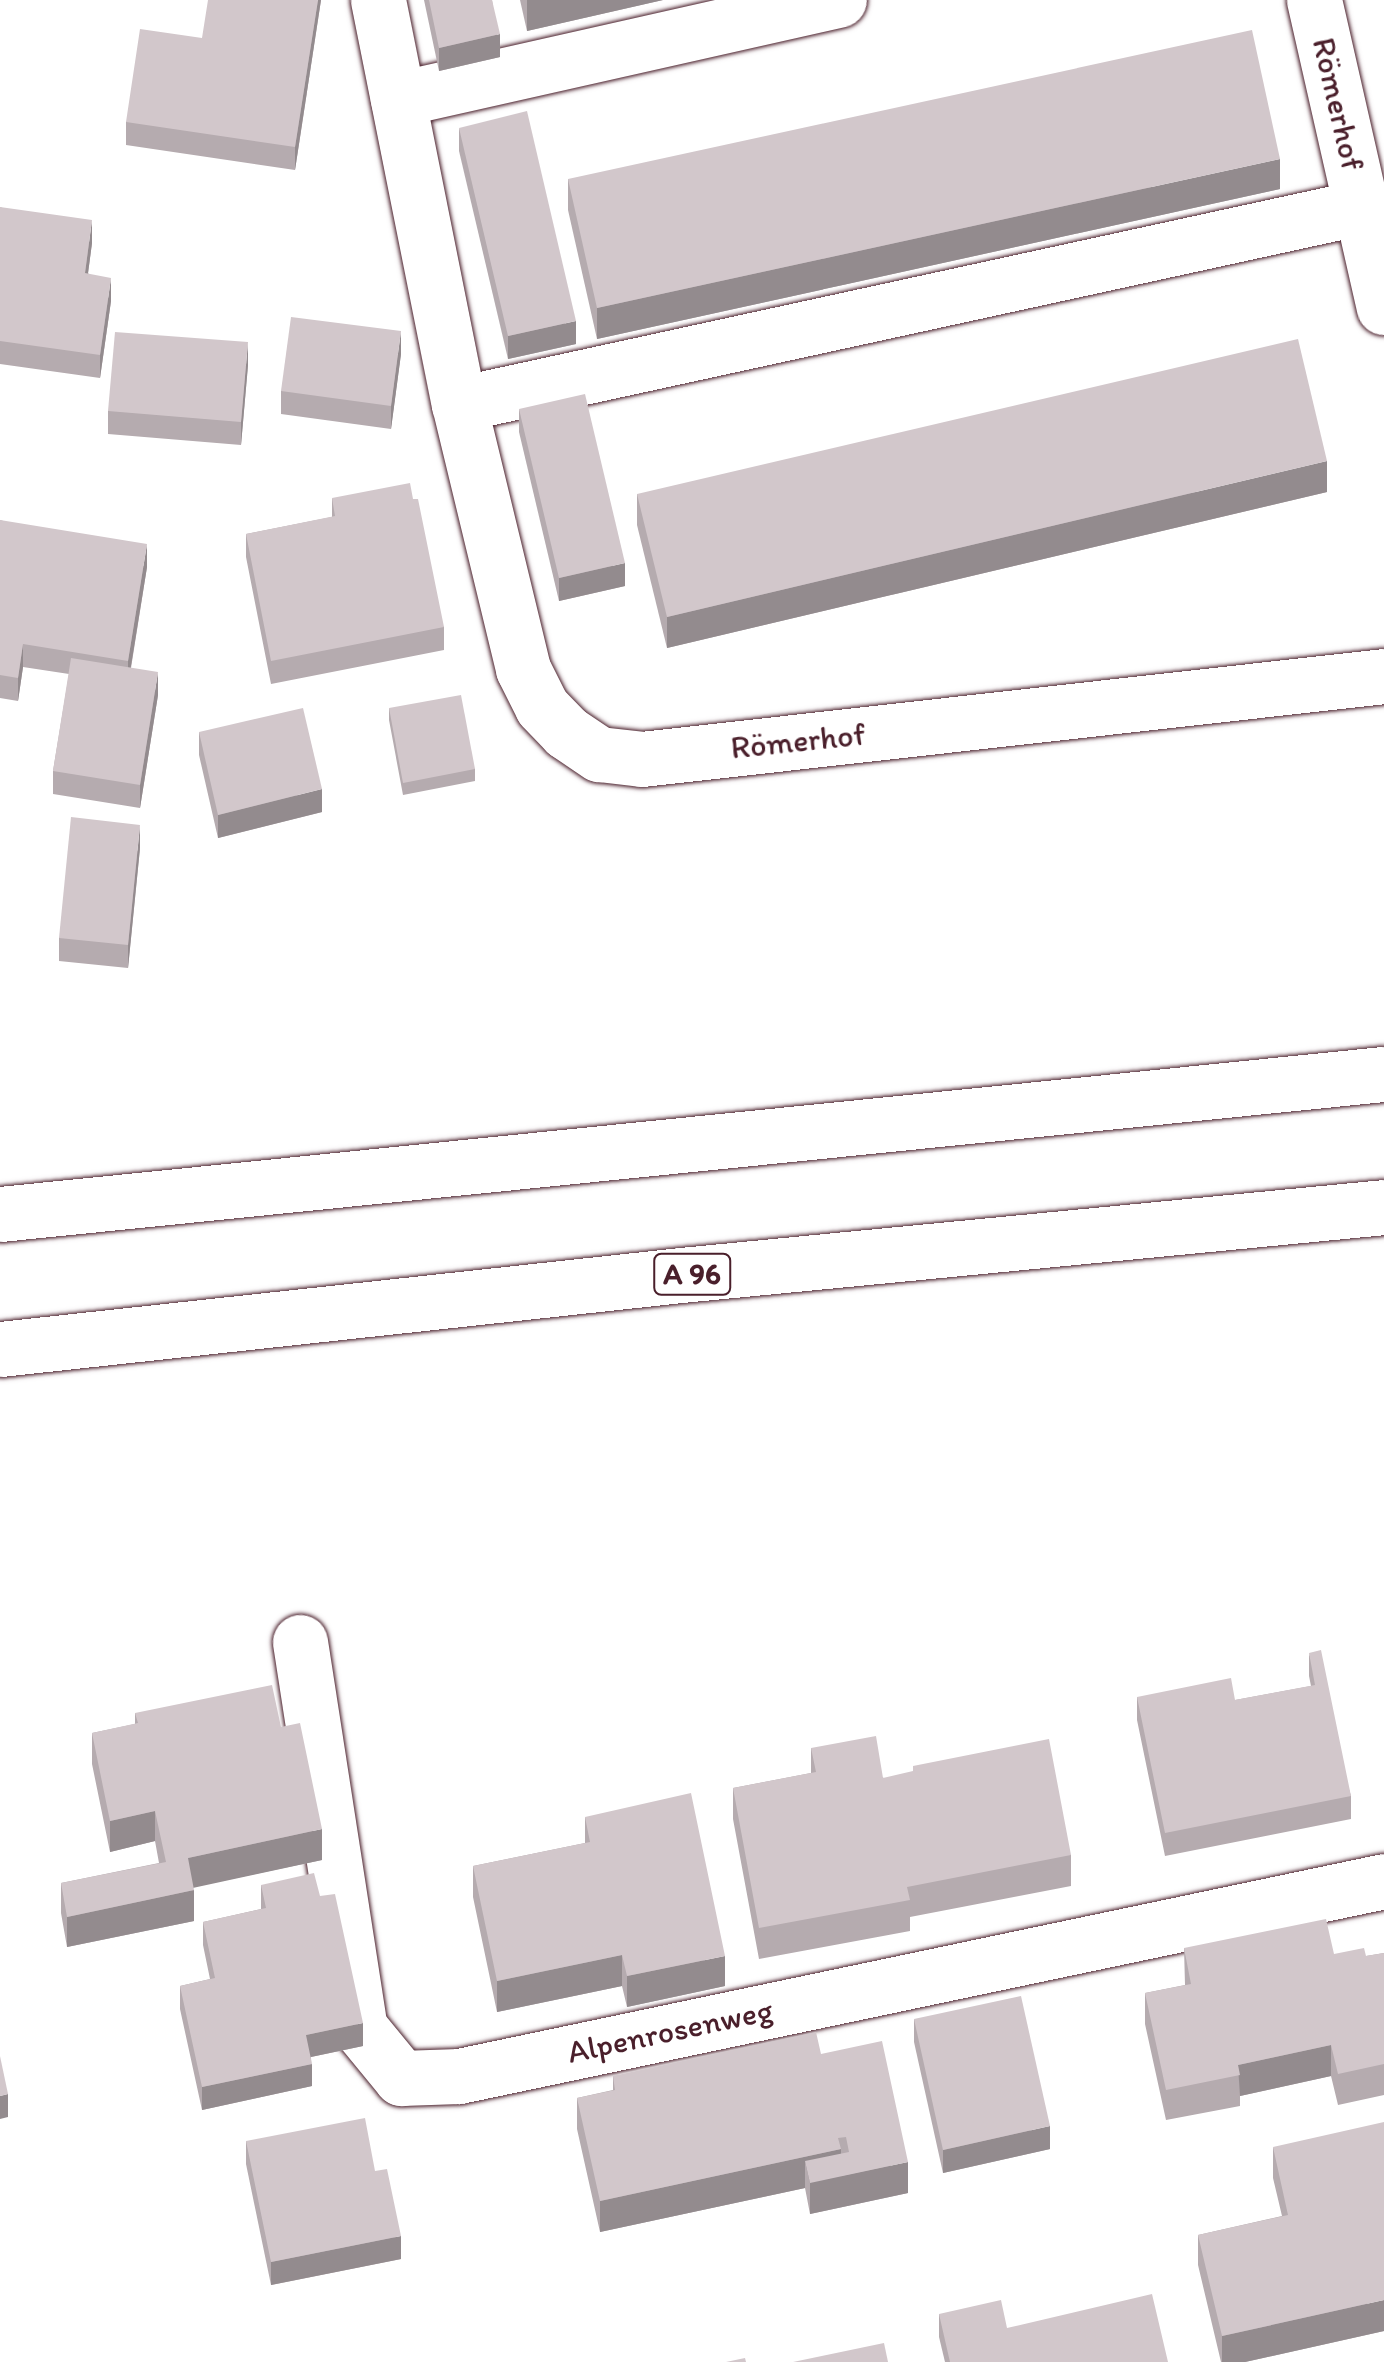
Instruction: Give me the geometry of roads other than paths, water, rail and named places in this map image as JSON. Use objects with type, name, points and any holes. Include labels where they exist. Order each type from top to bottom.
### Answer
[{"type":"main road","name":"Römerhof","points":[[378,0],[459,404],[523,669],[542,707],[566,732],[599,754],[642,759],[1384,676]]},
{"type":"main road","points":[[398,99],[839,0]]},
{"type":"main road","name":"Römerhof","points":[[1314,0],[1384,307]]},
{"type":"main road","name":"Römerhof","points":[[459,404],[1362,207]]},
{"type":"main road","points":[[0,1214],[1384,1074]]},
{"type":"main road","name":"A 96","points":[[0,1349],[680,1275],[1384,1207]]},
{"type":"main road","name":"Alpenrosenweg","points":[[300,1642],[360,2028],[401,2078],[459,2076],[1384,1881]]}]
